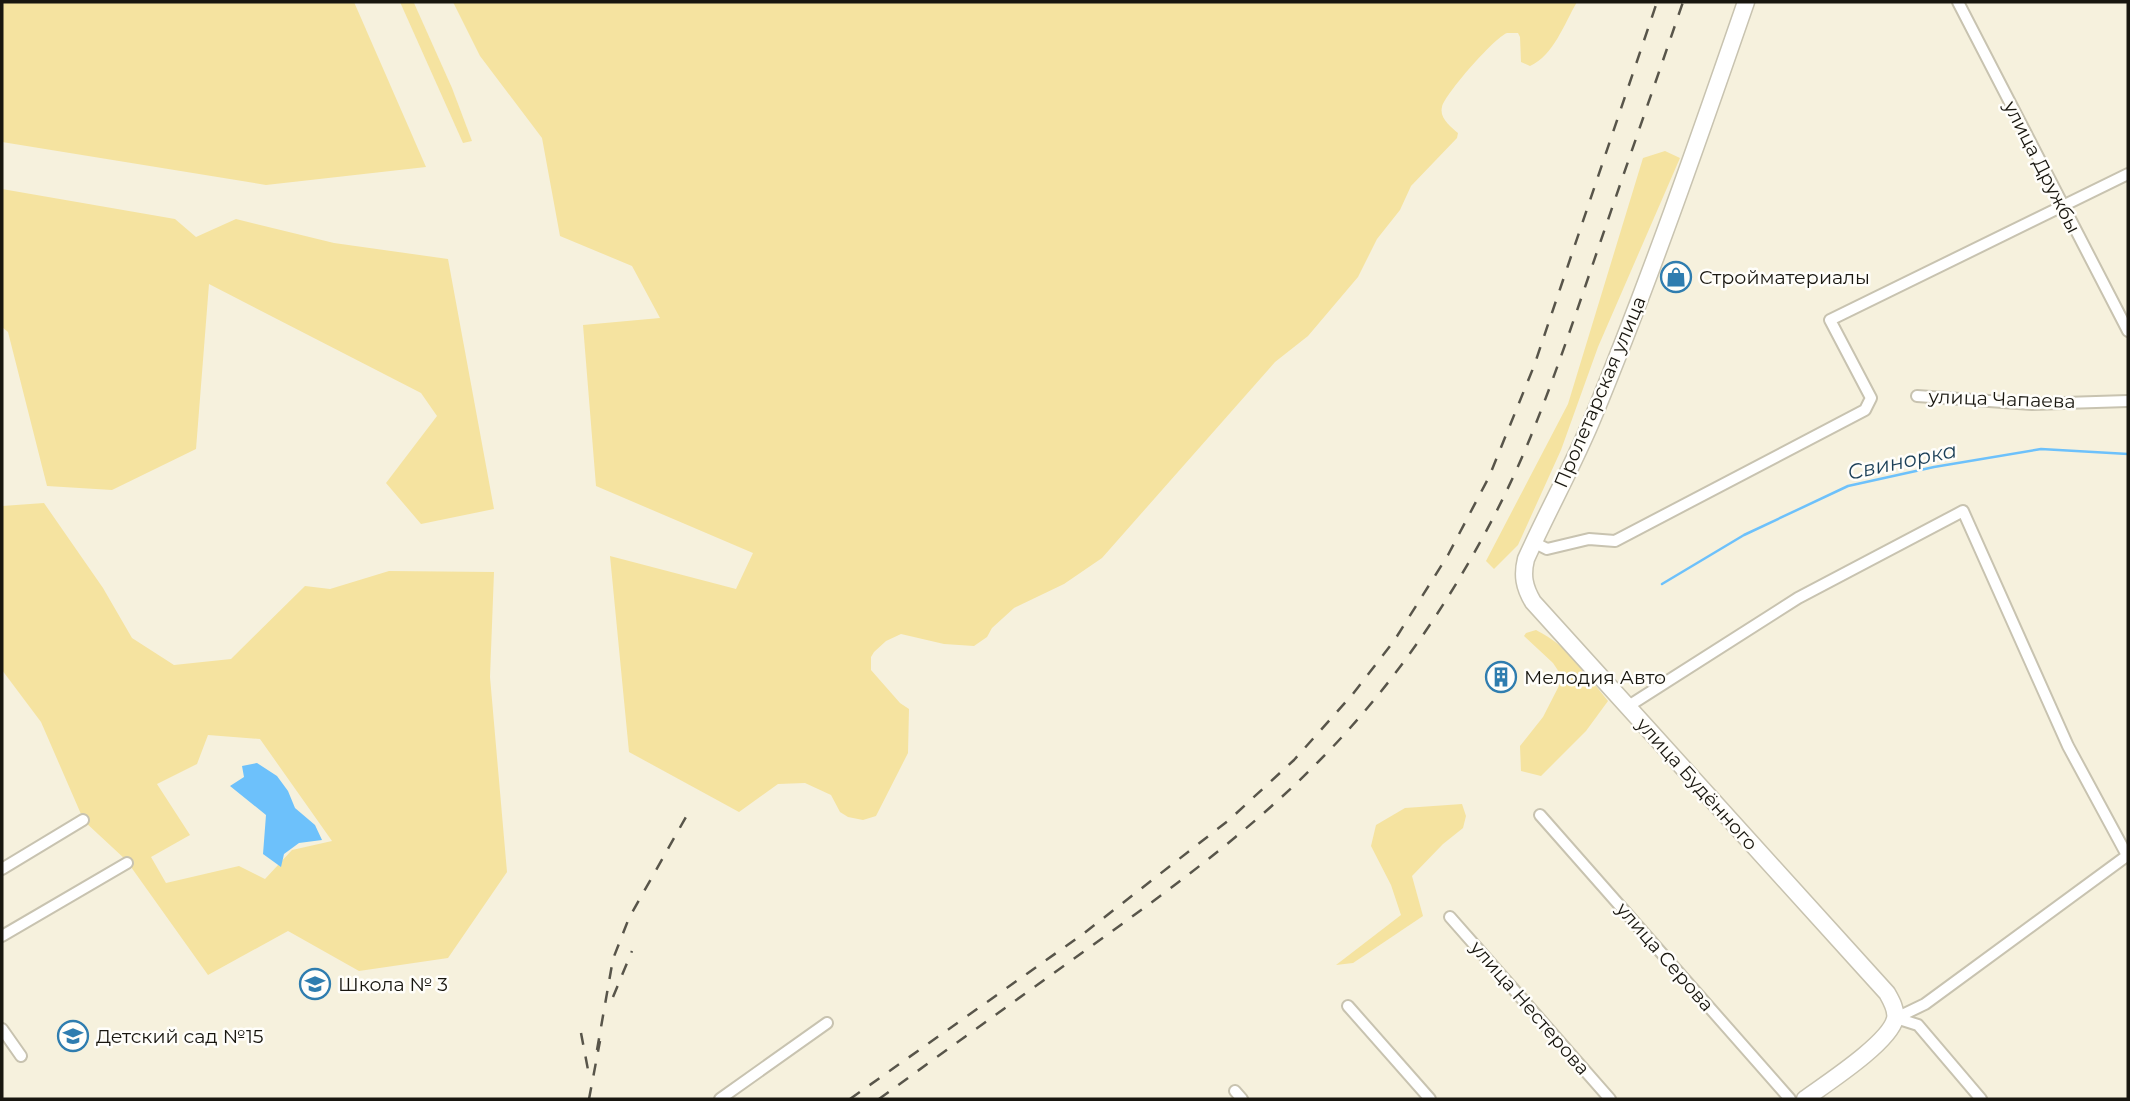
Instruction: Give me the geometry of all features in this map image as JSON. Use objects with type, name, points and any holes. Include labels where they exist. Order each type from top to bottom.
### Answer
[{"type":"main road","name":"Пролетарская улица","points":[[1534,542],[1593,417],[1615,362],[1688,172],[1746,2]]},
{"type":"main road","name":"улица Будённого","points":[[1534,542],[1524,572],[1527,592],[1533,602],[1887,993],[1896,1018]]},
{"type":"main road","points":[[1805,1099],[1883,1040],[1896,1018]]},
{"type":"street","name":"улица Дружбы","points":[[1958,2],[2128,331]]},
{"type":"street","points":[[1534,542],[1547,549],[1589,539],[1615,541],[1865,410],[1871,398],[1830,320],[2128,174]]},
{"type":"street","name":"улица Чапаева","points":[[1917,396],[2032,404],[2128,401]]},
{"type":"street","points":[[1627,707],[1798,598],[1963,511],[2068,746],[2128,856],[1925,1004],[1896,1018]]},
{"type":"street","name":"улица Серова","points":[[1540,815],[1790,1099]]},
{"type":"street","points":[[2,869],[83,820]]},
{"type":"street","points":[[2,936],[127,863]]},
{"type":"street","name":"улица Нестерова","points":[[1450,917],[1610,1099]]},
{"type":"street","points":[[1348,1006],[1430,1099]]},
{"type":"street","points":[[1896,1018],[1918,1025],[1981,1099]]},
{"type":"street","points":[[720,1099],[827,1023]]},
{"type":"street","points":[[2,1029],[21,1056]]},
{"type":"shaded area","points":[[2,2],[354,2],[426,167],[266,185],[2,142]]},
{"type":"shaded area","points":[[400,2],[414,3],[472,141],[463,143]]},
{"type":"shaded area","points":[[453,2],[1577,2],[1552,47],[1530,66],[1521,62],[1518,33],[1507,33],[1471,67],[1442,107],[1444,118],[1458,133],[1457,138],[1411,186],[1400,210],[1377,239],[1358,277],[1308,336],[1275,362],[1102,558],[1064,584],[1014,608],[992,628],[987,637],[974,646],[944,644],[901,634],[886,641],[874,652],[871,657],[871,670],[900,703],[909,709],[908,753],[876,816],[863,820],[840,812],[831,795],[805,783],[778,784],[739,812],[629,752],[610,556],[736,589],[753,553],[596,486],[583,325],[660,318],[632,266],[560,236],[542,138],[480,56]]},
{"type":"shaded area","points":[[1665,151],[1680,158],[1598,347],[1561,450],[1518,545],[1494,569],[1486,561],[1568,404],[1643,158]]},
{"type":"shaded area","points":[[2,189],[175,219],[196,237],[236,219],[334,243],[448,259],[494,509],[421,524],[386,483],[437,416],[421,393],[209,284],[196,449],[112,490],[47,486],[8,332],[2,327]]},
{"type":"shaded area","points":[[44,503],[103,588],[132,638],[174,665],[231,659],[305,586],[330,589],[389,571],[494,572],[490,677],[507,872],[448,958],[359,971],[288,931],[208,975],[126,860],[84,821],[41,722],[2,670],[2,506]],"holes":[[[208,735],[260,739],[332,841],[292,850],[265,879],[239,866],[166,883],[151,857],[190,835],[157,784],[197,764]]]},
{"type":"shaded area","points":[[1536,630],[1568,653],[1608,701],[1586,731],[1541,776],[1521,771],[1520,746],[1543,717],[1563,678],[1553,663],[1524,636]]},
{"type":"shaded area","points":[[1462,804],[1466,816],[1463,828],[1412,876],[1423,916],[1353,963],[1336,965],[1401,915],[1391,885],[1371,846],[1376,825],[1405,808]]},
{"type":"water","points":[[257,763],[277,776],[288,791],[295,808],[315,825],[322,840],[299,843],[284,854],[281,867],[263,854],[266,815],[230,786],[244,777],[242,766]]},
{"type":"waterway","name":"Свинорка","points":[[1662,584],[1744,535],[1848,486],[1934,467],[2041,449],[2128,454]]},
{"type":"railway","points":[[850,1099],[1083,934],[1229,820],[1294,760],[1352,695],[1394,641],[1448,555],[1489,477],[1534,366],[1657,2]]},
{"type":"railway","points":[[879,1099],[1151,903],[1255,821],[1320,760],[1402,665],[1471,559],[1526,448],[1683,2]]},
{"type":"railway","points":[[597,1050],[613,959],[629,918],[691,808]]},
{"type":"railway","points":[[613,997],[632,951]]},
{"type":"railway","points":[[581,1033],[589,1075]]},
{"type":"railway","points":[[589,1099],[600,1041]]},
{"type":"place","name":"Стройматериалы","points":[[1676,277]]},
{"type":"place","name":"Мелодия Авто","points":[[1501,677]]},
{"type":"place","name":"Школа № 3","points":[[315,984]]},
{"type":"place","name":"Детский сад №15","points":[[73,1036]]}]
